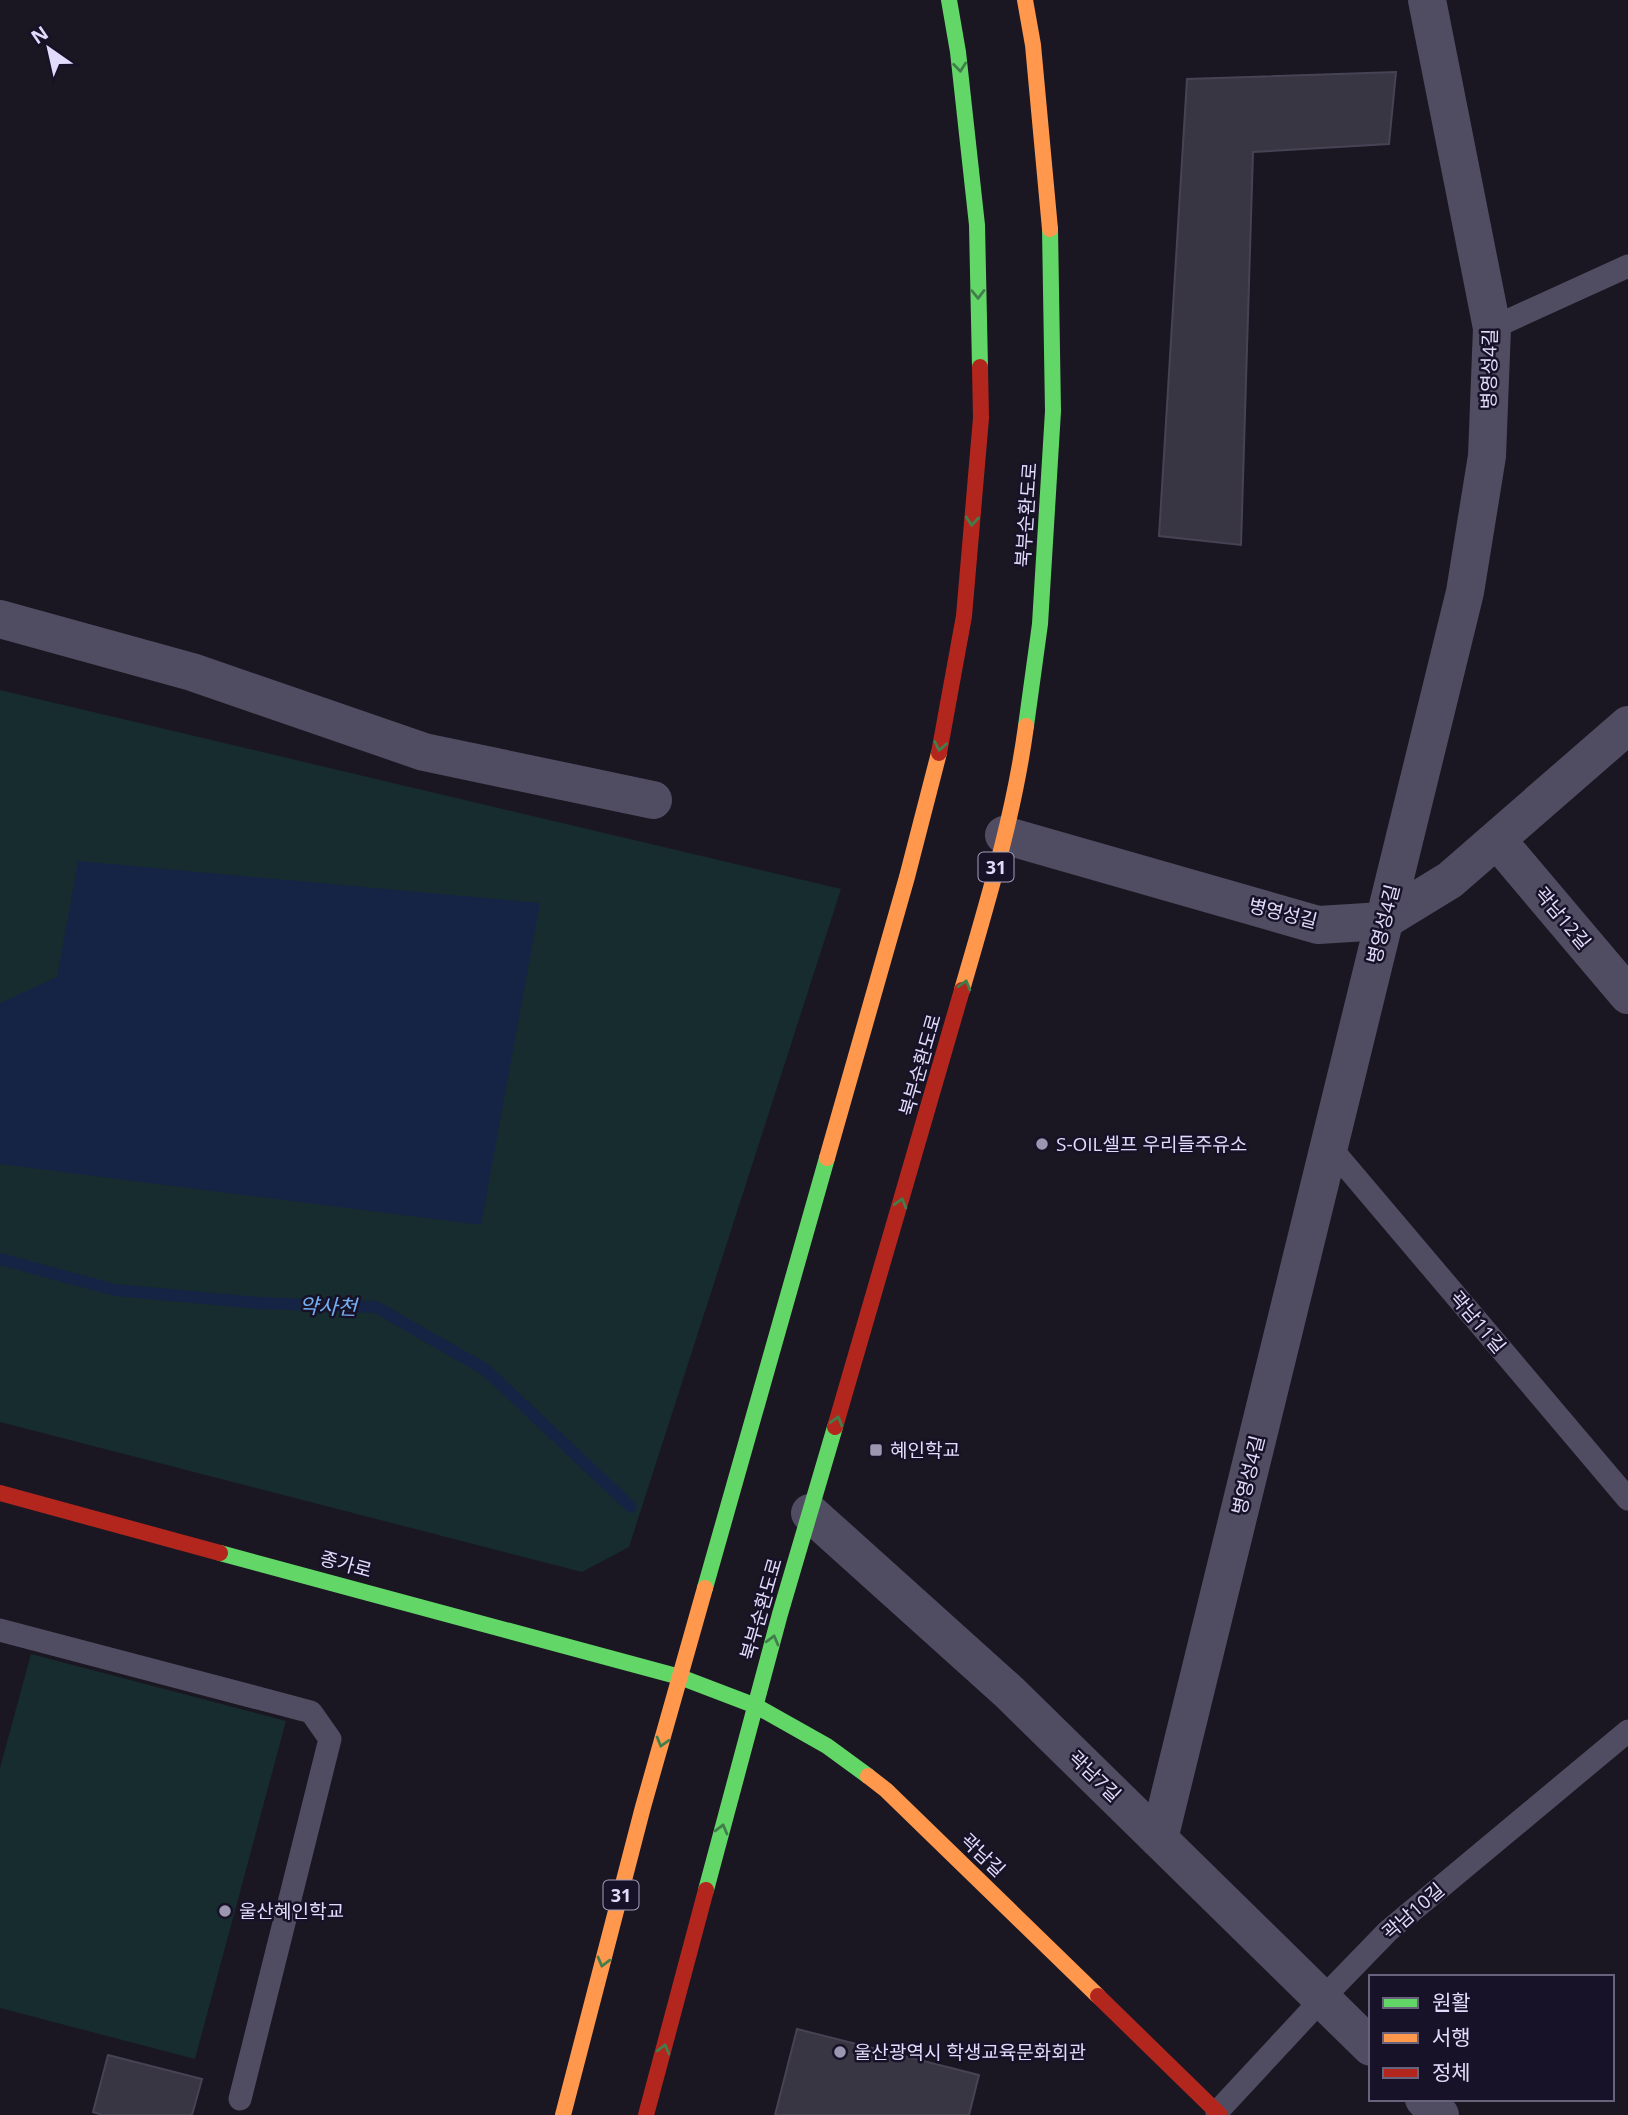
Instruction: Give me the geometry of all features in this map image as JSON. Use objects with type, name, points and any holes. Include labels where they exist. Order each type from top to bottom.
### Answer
[{"type":"main road","name":"31","points":[[563,2115],[643,1807],[906,877],[938,757],[964,616],[981,418],[976,225],[958,52],[949,0]]},
{"type":"main road","name":"북부순환도로","points":[[646,2115],[755,1706],[957,1014],[1020,769],[1040,624],[1053,411],[1050,218],[1026,0]]},
{"type":"main road","name":"종가로","points":[[0,1493],[680,1676]]},
{"type":"main road","name":"곽남길","points":[[680,1676],[755,1706],[827,1746],[886,1790],[1219,2114]]},
{"type":"street","name":"병영성4길","points":[[1160,1839],[1465,592],[1487,456],[1492,328],[1427,0]]},
{"type":"street","points":[[0,619],[192,672],[424,752],[653,800]]},
{"type":"street","name":"병영성길","points":[[1004,835],[1318,925],[1383,921],[1450,880],[1628,725]]},
{"type":"street","name":"곽남12길","points":[[1497,840],[1628,995]]},
{"type":"street","name":"곽남7길","points":[[810,1513],[1010,1693],[1369,2045]]},
{"type":"street","points":[[1426,2101],[1440,2115]]},
{"type":"lane","points":[[1492,328],[1628,266]]},
{"type":"lane","name":"곽남11길","points":[[1329,1146],[1628,1499]]},
{"type":"lane","points":[[0,1630],[311,1712],[330,1739],[240,2099]]},
{"type":"lane","name":"곽남10길","points":[[1219,2114],[1322,1999],[1388,1931],[1628,1731]]},
{"type":"green space","points":[[0,690],[841,889],[629,1547],[582,1572],[0,1422]]},
{"type":"green space","points":[[31,1654],[286,1721],[195,2059],[0,2008],[0,1768]]},
{"type":"water","points":[[78,861],[540,903],[481,1225],[0,1164],[0,1003],[57,977]]},
{"type":"building","points":[[1396,72],[1389,144],[1253,152],[1241,545],[1159,536],[1187,79]]},
{"type":"building","name":"울산광역시 학생교육문화회관","points":[[797,2029],[979,2075],[969,2115],[775,2115]]},
{"type":"building","points":[[108,2055],[202,2079],[192,2115],[102,2115],[93,2112]]},
{"type":"waterway","name":"약사천","points":[[0,1259],[115,1290],[259,1303],[376,1307],[486,1370],[631,1507]]},
{"type":"traffic: fast","points":[[949,0],[958,52],[977,225],[980,367]]},
{"type":"traffic: fast","points":[[1026,726],[1040,624],[1053,411],[1050,229]]},
{"type":"traffic: fast","points":[[705,1588],[827,1158]]},
{"type":"traffic: fast","points":[[706,1890],[780,1614],[835,1427]]},
{"type":"traffic: fast","points":[[220,1553],[680,1677],[756,1706],[827,1746],[868,1776]]},
{"type":"traffic: slow","points":[[1025,0],[1033,45],[1050,229]]},
{"type":"traffic: slow","points":[[962,990],[1007,826],[1026,726]]},
{"type":"traffic: slow","points":[[827,1158],[907,877],[939,753]]},
{"type":"traffic: slow","points":[[563,2115],[643,1807],[705,1588]]},
{"type":"traffic: slow","points":[[868,1776],[886,1790],[1098,1996]]},
{"type":"traffic: jam","points":[[939,753],[964,616],[981,418],[980,367]]},
{"type":"traffic: jam","points":[[835,1427],[962,990]]},
{"type":"traffic: jam","points":[[0,1493],[220,1553]]},
{"type":"traffic: jam","points":[[646,2115],[706,1890]]},
{"type":"traffic: jam","points":[[1098,1996],[1220,2115]]},
{"type":"place","name":"S-OIL셀프 우리들주유소","points":[[1042,1144]]},
{"type":"place","name":"혜인학교","points":[[876,1450]]},
{"type":"place","name":"울산혜인학교","points":[[225,1911]]},
{"type":"place","name":"울산광역시 학생교육문화회관","points":[[840,2052]]}]
